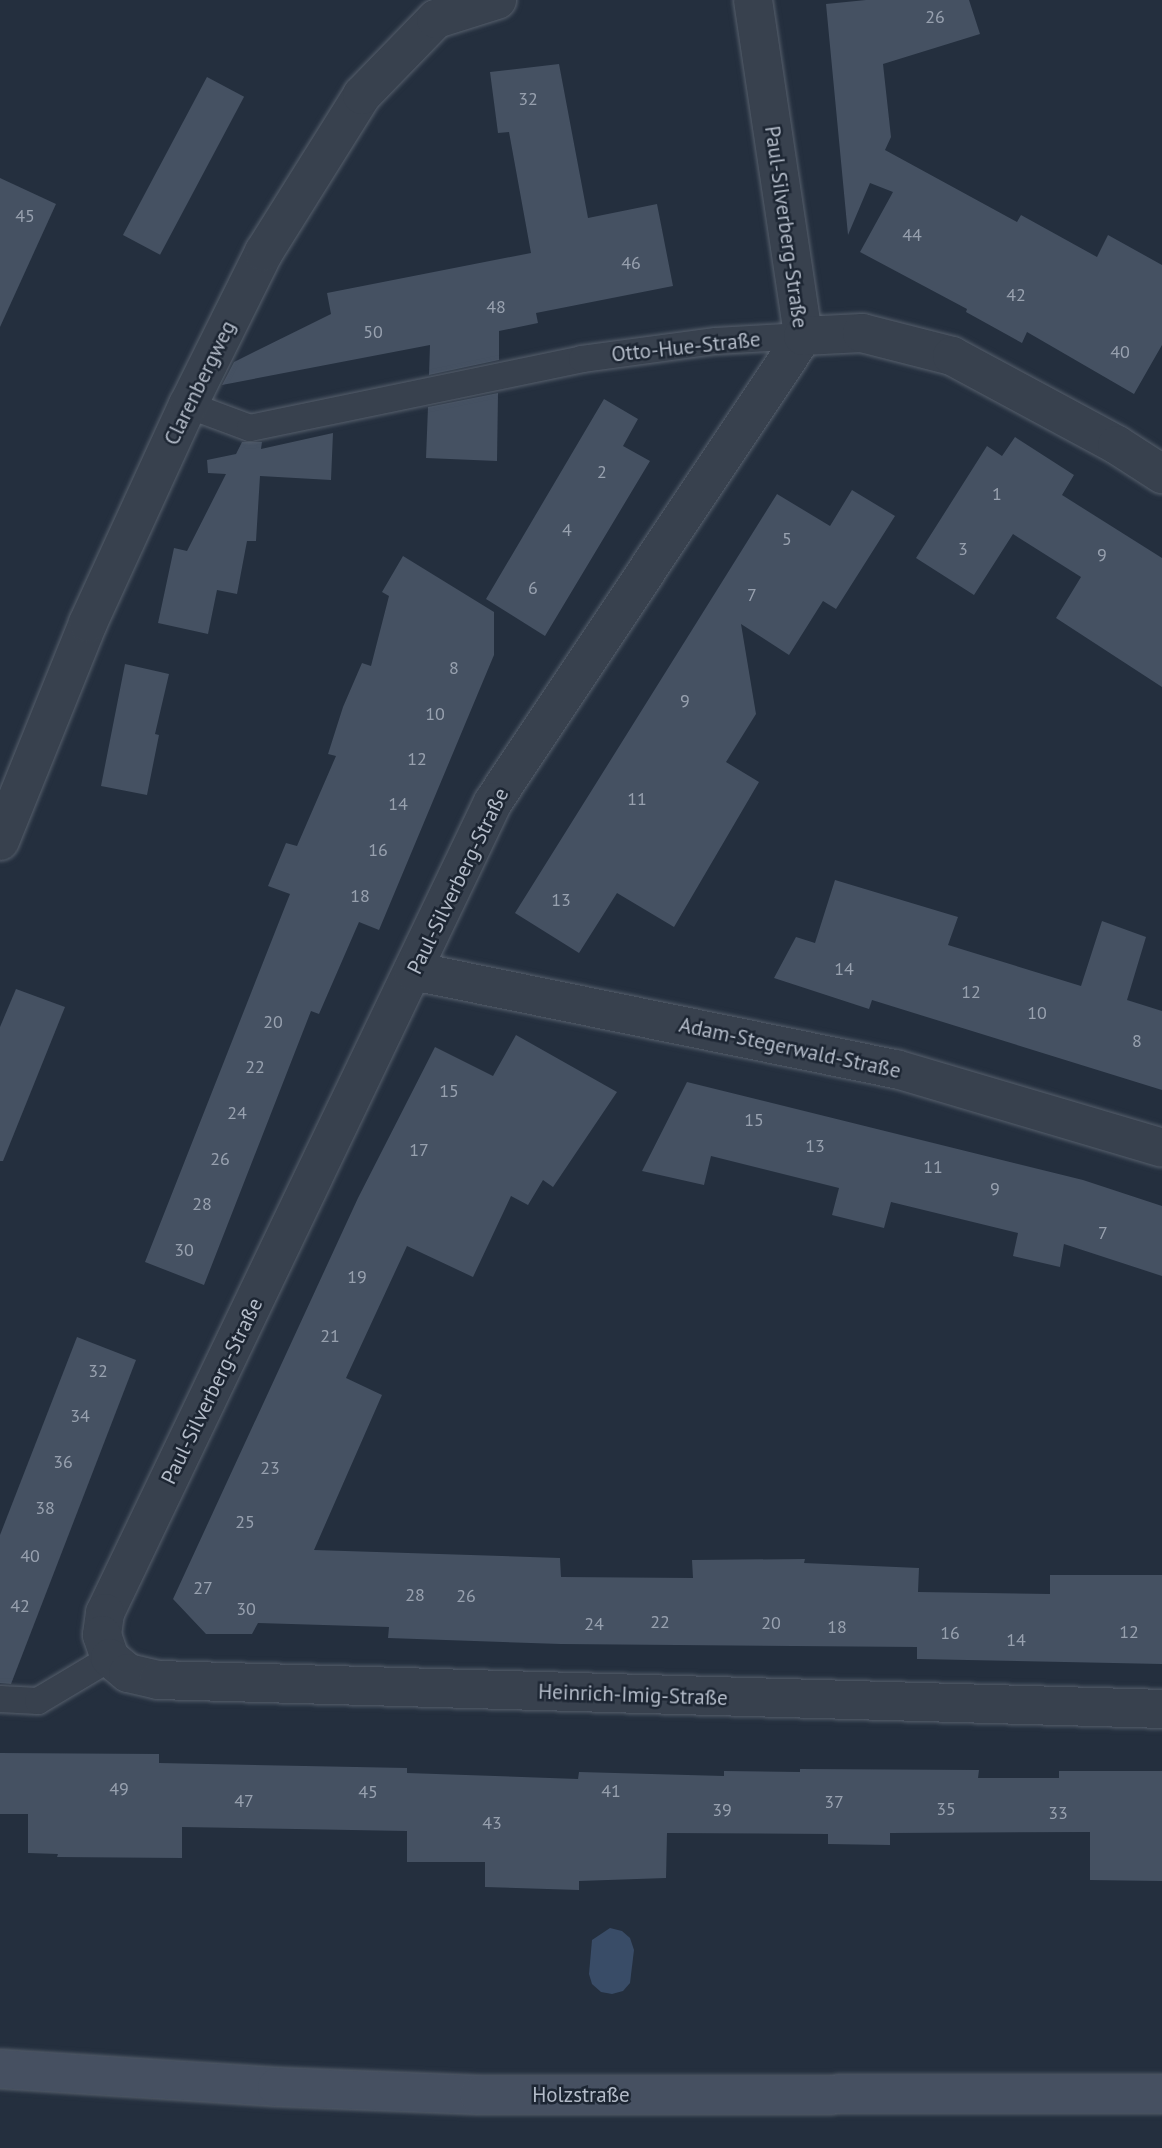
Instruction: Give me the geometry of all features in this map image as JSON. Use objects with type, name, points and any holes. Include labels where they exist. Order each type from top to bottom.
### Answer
[{"type":"main road","name":"Holzstraße","points":[[0,2069],[277,2087],[479,2095],[1162,2094]]},
{"type":"street","name":"Clarenbergweg","points":[[0,841],[88,623],[188,405],[264,252],[362,95],[436,19],[497,0]]},
{"type":"street","name":"Paul-Silverberg-Straße","points":[[110,1658],[102,1635],[105,1613],[493,802],[803,336],[753,0]]},
{"type":"street","name":"Otto-Hue-Straße","points":[[803,336],[862,333],[952,356],[1117,445],[1162,474]]},
{"type":"street","name":"Adam-Stegerwald-Straße","points":[[413,971],[896,1069],[1162,1149]]},
{"type":"street","name":"Heinrich-Imig-Straße","points":[[110,1658],[128,1673],[158,1680],[1162,1709]]},
{"type":"lane","name":"Otto-Hue-Straße","points":[[188,405],[250,428],[582,359],[716,341],[803,336]]},
{"type":"lane","points":[[0,1699],[38,1701],[110,1658]]},
{"type":"water","points":[[610,1928],[622,1931],[630,1938],[634,1950],[630,1983],[623,1991],[612,1994],[601,1992],[592,1984],[589,1974],[592,1940]]},
{"type":"building","points":[[866,0],[969,0],[980,34],[883,64],[891,137],[885,150],[1017,222],[1021,215],[1097,257],[1108,235],[1162,265],[1162,345],[1134,394],[1027,332],[1022,343],[966,312],[967,309],[860,252],[893,192],[870,183],[848,235],[826,4]]},
{"type":"building","points":[[559,64],[588,218],[657,204],[673,286],[536,313],[538,323],[499,331],[499,360],[429,375],[430,345],[222,385],[234,362],[331,314],[327,293],[531,253],[509,132],[498,133],[490,72]]},
{"type":"building","points":[[207,77],[244,97],[160,255],[123,235]]},
{"type":"building","points":[[0,178],[56,204],[0,327]]},
{"type":"building","points":[[498,393],[497,461],[426,458],[428,407]]},
{"type":"building","points":[[604,399],[638,419],[623,446],[650,461],[545,636],[486,599]]},
{"type":"building","points":[[333,433],[331,480],[260,476],[256,541],[247,541],[237,594],[217,590],[208,634],[158,623],[174,548],[187,551],[226,474],[208,473],[207,460],[236,454],[242,442],[262,442],[261,449]]},
{"type":"building","points":[[1015,437],[1074,475],[1062,495],[1162,558],[1162,687],[1056,618],[1081,577],[1013,534],[974,595],[916,558],[987,446],[1002,456]]},
{"type":"building","points":[[852,490],[895,516],[836,609],[823,601],[789,655],[741,624],[756,714],[726,762],[759,782],[674,927],[617,893],[579,953],[515,913],[777,494],[830,526]]},
{"type":"building","points":[[403,556],[494,612],[494,655],[379,930],[359,922],[319,1014],[311,1011],[204,1285],[145,1262],[290,894],[268,886],[286,843],[297,846],[336,756],[328,754],[343,707],[362,663],[371,666],[389,596],[382,592]]},
{"type":"building","points":[[125,664],[169,674],[155,734],[159,735],[147,795],[101,786]]},
{"type":"building","points":[[835,880],[958,917],[948,945],[1081,986],[1102,921],[1146,937],[1127,1000],[1162,1011],[1162,1090],[872,1000],[869,1009],[774,978],[796,937],[815,943]]},
{"type":"building","points":[[16,989],[65,1007],[3,1161],[0,1161],[0,1027]]},
{"type":"building","points":[[516,1035],[617,1092],[553,1187],[543,1180],[528,1205],[511,1196],[473,1277],[407,1246],[346,1378],[382,1395],[314,1550],[560,1558],[561,1577],[693,1578],[692,1560],[805,1559],[804,1563],[919,1568],[918,1592],[1050,1594],[1050,1575],[1162,1575],[1162,1664],[917,1659],[917,1647],[561,1644],[388,1638],[389,1627],[258,1623],[252,1634],[206,1634],[173,1599],[358,1198],[435,1047],[493,1076]]},
{"type":"building","points":[[687,1082],[1083,1180],[1162,1206],[1162,1276],[1064,1244],[1060,1267],[1013,1256],[1018,1233],[891,1202],[884,1228],[832,1215],[839,1188],[711,1156],[704,1185],[642,1171]]},
{"type":"building","points":[[77,1337],[136,1360],[11,1684],[0,1683],[0,1535]]},
{"type":"building","points":[[0,1753],[159,1754],[159,1763],[407,1768],[407,1773],[578,1779],[579,1772],[724,1776],[724,1771],[800,1772],[800,1769],[979,1770],[978,1778],[1059,1778],[1059,1771],[1162,1771],[1162,1881],[1090,1880],[1090,1832],[890,1833],[890,1845],[828,1844],[828,1834],[667,1833],[666,1878],[579,1881],[579,1890],[485,1887],[485,1862],[407,1862],[407,1831],[182,1827],[182,1858],[57,1857],[58,1854],[28,1853],[28,1814],[0,1814]]}]
